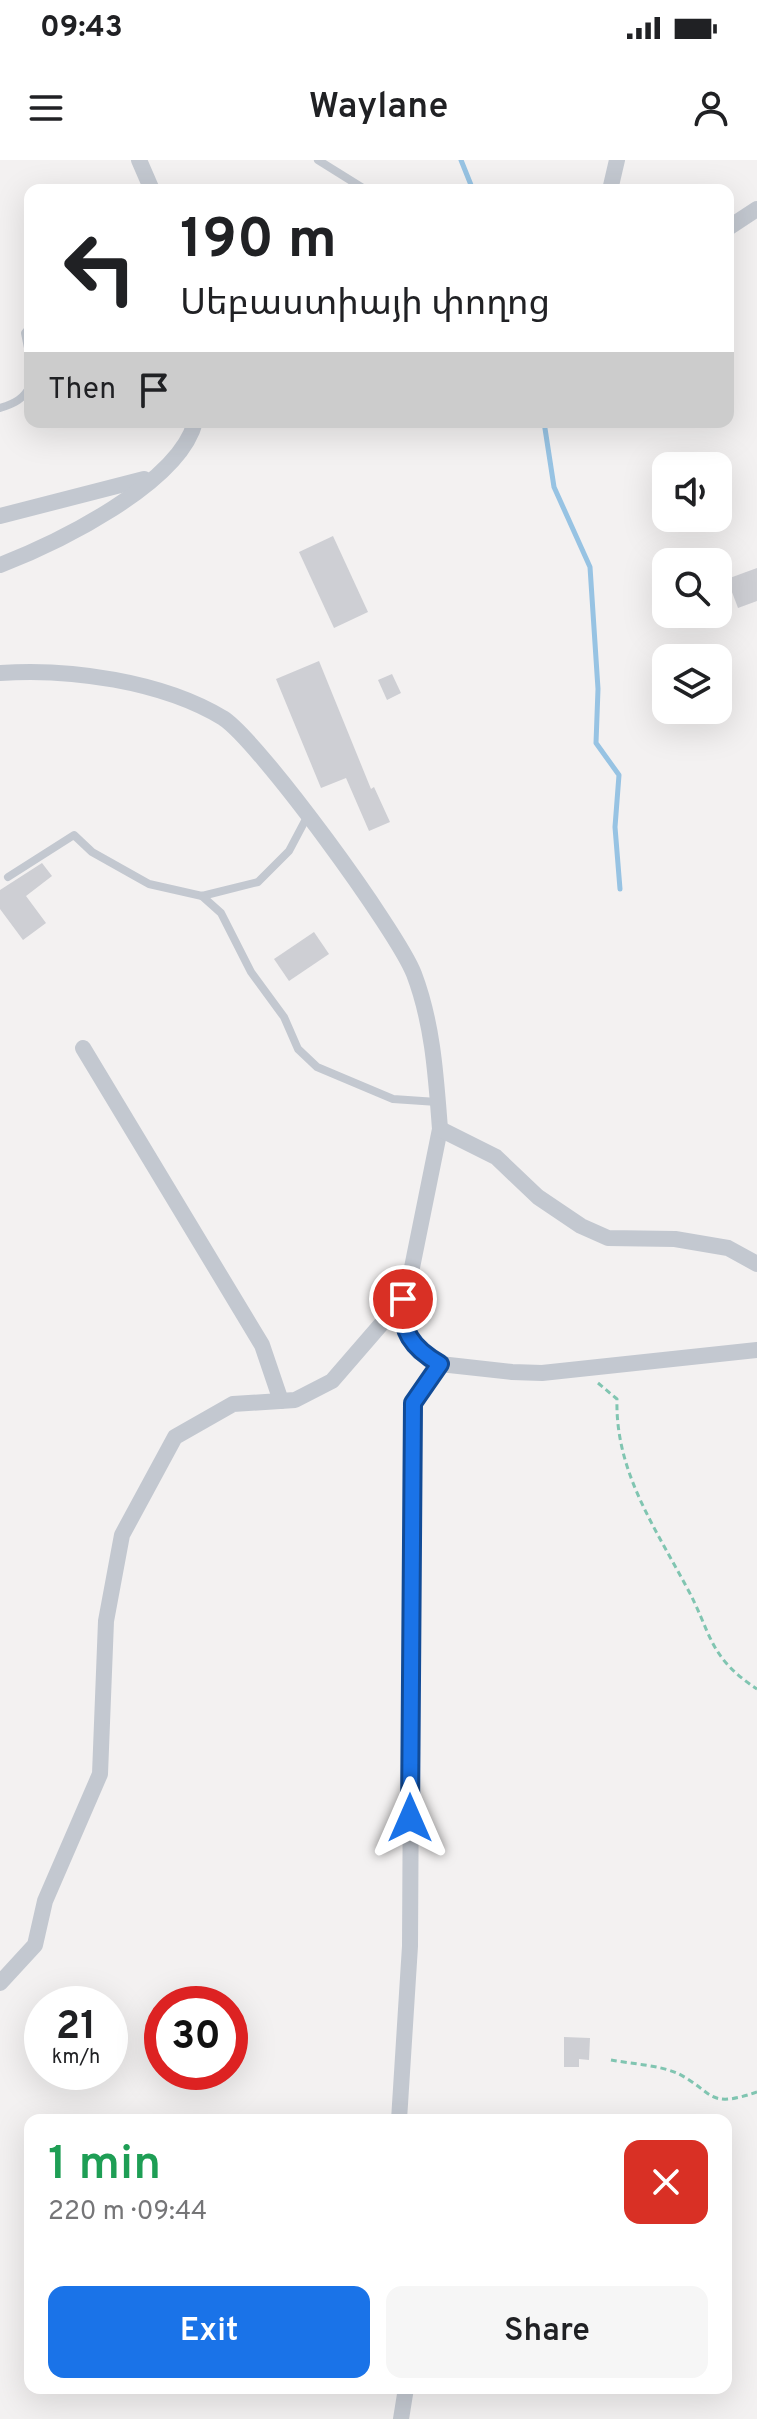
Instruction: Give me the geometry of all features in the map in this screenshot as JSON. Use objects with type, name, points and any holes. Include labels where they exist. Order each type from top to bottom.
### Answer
[{"type":"street","points":[[139,160],[149,184]]},
{"type":"street","points":[[611,184],[617,160]]},
{"type":"street","points":[[734,224],[757,209]]},
{"type":"street","points":[[0,565],[73,532],[154,477],[187,445],[193,428]]},
{"type":"street","points":[[0,516],[154,477]]},
{"type":"street","points":[[0,673],[36,670],[80,674],[195,703],[226,720],[256,751],[383,920],[413,972],[429,1022],[440,1129],[403,1299],[402,1317],[408,1337],[419,1352],[440,1364],[512,1372],[574,1370],[757,1350]]},
{"type":"street","points":[[83,1048],[262,1345],[281,1401]]},
{"type":"street","points":[[440,1129],[496,1157],[538,1197],[581,1226],[608,1238],[675,1239],[728,1248],[757,1264]]},
{"type":"street","points":[[0,1983],[35,1945],[45,1901],[100,1774],[106,1621],[122,1535],[175,1437],[233,1404],[295,1400],[332,1381],[403,1299]]},
{"type":"street","points":[[399,2114],[410,1946],[413,1403],[440,1364]]},
{"type":"street","points":[[401,2419],[405,2394]]},
{"type":"lane","points":[[318,160],[356,184]]},
{"type":"lane","points":[[0,408],[13,404],[24,395]]},
{"type":"lane","points":[[8,877],[74,835],[92,852],[149,884],[202,896],[258,882],[289,851],[307,817]]},
{"type":"lane","points":[[202,896],[221,913],[251,972],[284,1017],[298,1049],[317,1067],[393,1099],[437,1102]]},
{"type":"path","points":[[574,1370],[605,1386],[617,1399],[616,1423],[631,1481],[649,1524],[688,1589],[714,1651],[738,1677],[757,1689]]},
{"type":"path","points":[[611,2060],[678,2073],[705,2095],[727,2100],[757,2092]]},
{"type":"building","points":[[333,536],[368,612],[334,628],[299,552]]},
{"type":"building","points":[[757,568],[757,601],[738,608],[732,592],[732,577]]},
{"type":"building","points":[[319,661],[371,789],[374,787],[390,822],[369,831],[346,778],[321,788],[276,679]]},
{"type":"building","points":[[392,674],[401,693],[387,700],[378,680]]},
{"type":"building","points":[[42,863],[52,876],[26,896],[46,923],[23,940],[0,909],[0,890]]},
{"type":"building","points":[[314,932],[329,954],[289,981],[274,959]]},
{"type":"building","points":[[564,2037],[590,2038],[589,2060],[579,2059],[579,2067],[564,2067]]},
{"type":"waterway","points":[[461,160],[471,184]]},
{"type":"waterway","points":[[545,428],[554,487],[590,567],[598,689],[596,743],[619,775],[615,827],[620,889]]},
{"type":"route","points":[[403,1299],[402,1317],[408,1337],[419,1352],[440,1364],[413,1403],[410,1818]]}]
